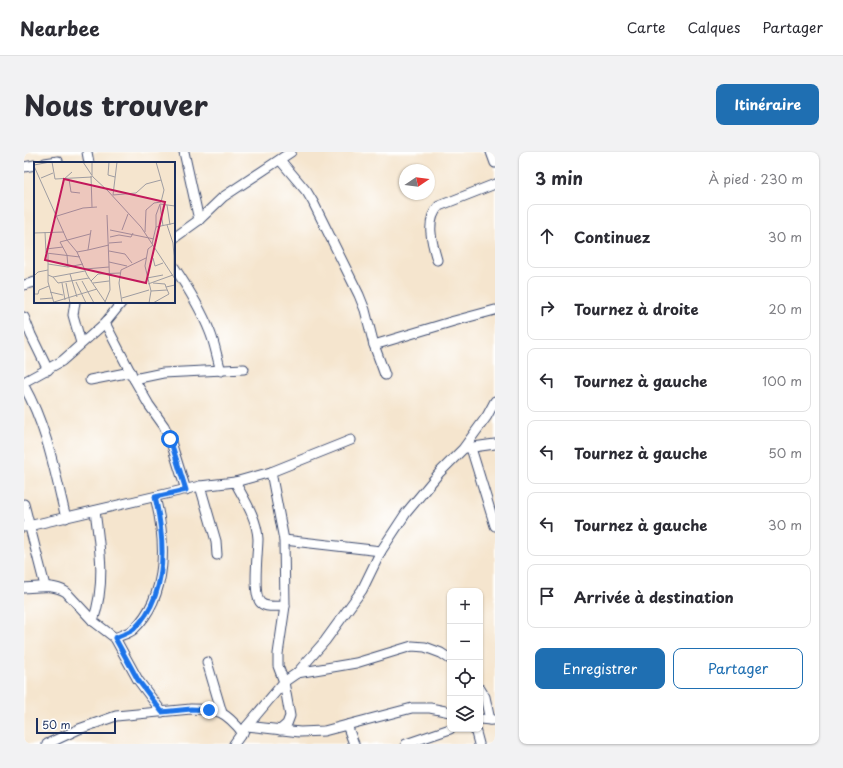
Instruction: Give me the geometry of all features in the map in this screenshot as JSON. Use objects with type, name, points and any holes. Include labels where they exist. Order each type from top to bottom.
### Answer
[{"type":"street","points":[[87,152],[89,162]]},
{"type":"street","points":[[184,152],[199,220]]},
{"type":"street","points":[[175,237],[199,220],[223,197],[291,152]]},
{"type":"street","points":[[491,152],[495,163]]},
{"type":"street","points":[[48,162],[58,159]]},
{"type":"street","points":[[280,160],[307,192],[313,202],[359,294],[365,310],[374,345],[385,375]]},
{"type":"street","points":[[24,167],[34,165]]},
{"type":"street","points":[[437,260],[430,222],[434,211],[439,206],[495,184]]},
{"type":"street","points":[[175,269],[195,301],[211,334],[221,371]]},
{"type":"street","points":[[24,285],[34,282]]},
{"type":"street","points":[[75,303],[73,315],[81,343]]},
{"type":"street","points":[[24,382],[62,361],[105,323],[121,303]]},
{"type":"street","points":[[374,345],[495,310]]},
{"type":"street","points":[[24,317],[48,370]]},
{"type":"street","points":[[105,323],[149,405],[164,426],[170,439],[186,490]]},
{"type":"street","points":[[90,380],[163,373],[244,369]]},
{"type":"street","points":[[24,386],[38,414],[66,518]]},
{"type":"street","points":[[241,737],[284,682],[297,673],[325,641],[362,590],[381,551],[406,513],[440,472],[467,448],[495,401]]},
{"type":"street","points":[[27,526],[200,486],[235,482],[271,472],[350,440]]},
{"type":"street","points":[[467,448],[495,444]]},
{"type":"street","points":[[467,448],[495,526]]},
{"type":"street","points":[[271,472],[284,540],[285,606],[278,654],[278,666],[284,682],[290,716],[289,721],[280,730]]},
{"type":"street","points":[[235,482],[254,519],[257,530],[256,585],[259,601],[265,606],[285,606]]},
{"type":"street","points":[[200,486],[216,541],[217,555]]},
{"type":"street","points":[[115,638],[133,630],[147,614],[159,587],[163,552],[160,517],[155,497]]},
{"type":"street","points":[[24,504],[27,526],[45,586]]},
{"type":"street","points":[[93,620],[99,604],[102,581],[100,547],[95,511]]},
{"type":"street","points":[[284,540],[381,551]]},
{"type":"street","points":[[24,588],[45,586],[61,589],[93,620],[115,638],[138,680],[162,712]]},
{"type":"street","points":[[297,673],[356,663],[412,646],[425,647],[441,653],[447,658]]},
{"type":"street","points":[[207,662],[222,713]]},
{"type":"street","points":[[483,694],[493,720],[483,719]]},
{"type":"street","points":[[241,737],[280,730],[300,732],[324,731],[412,708],[430,708],[447,711]]},
{"type":"street","points":[[51,743],[79,729],[116,716],[203,709],[214,710],[233,720],[241,737]]},
{"type":"street","points":[[347,725],[354,744]]},
{"type":"street","points":[[406,744],[447,730]]},
{"type":"street","points":[[477,732],[479,744]]},
{"type":"route","points":[[170,439],[186,490],[155,497],[160,517],[163,552],[159,587],[147,614],[133,630],[115,638],[138,680],[162,712],[191,709],[209,710]]}]
